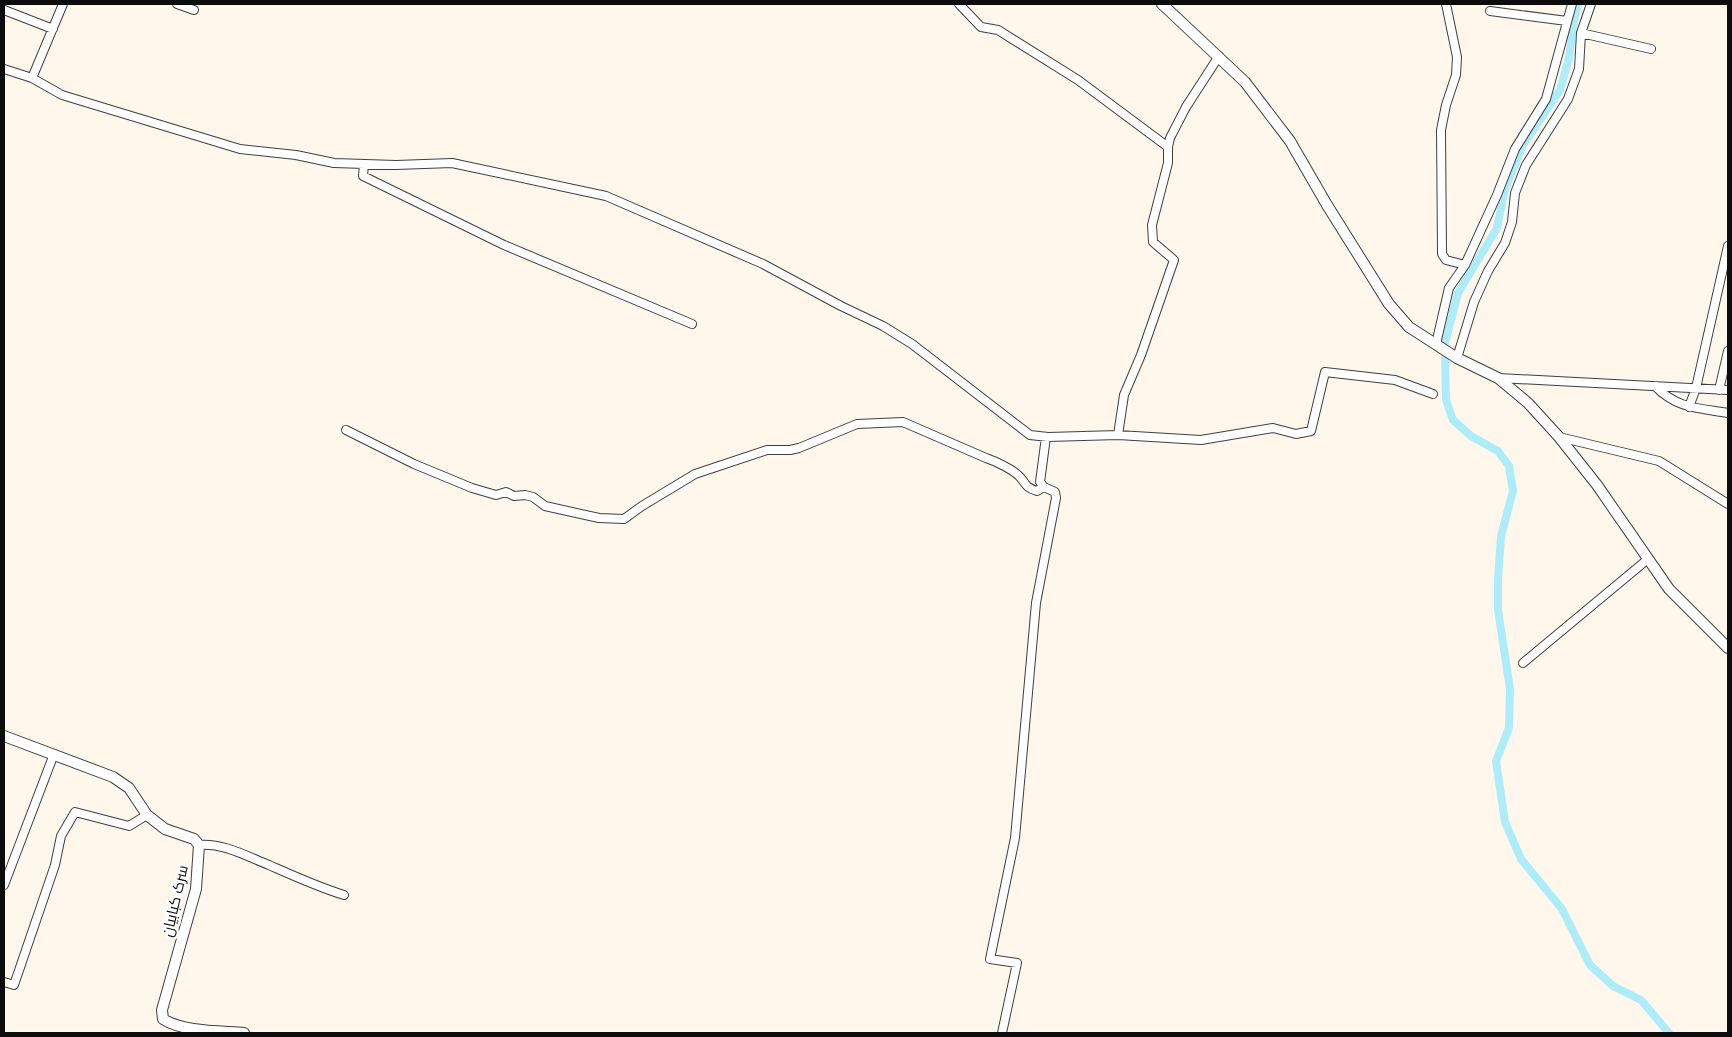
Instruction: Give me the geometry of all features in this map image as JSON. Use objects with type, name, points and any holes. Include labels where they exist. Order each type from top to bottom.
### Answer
[{"type":"street","points":[[32,78],[63,4]]},
{"type":"street","points":[[177,4],[194,10]]},
{"type":"street","points":[[959,4],[981,27],[998,30],[1078,80],[1168,147]]},
{"type":"street","points":[[1162,4],[1244,82],[1290,140],[1327,205],[1389,304],[1409,327],[1457,358],[1498,378],[1528,403],[1597,485],[1669,589],[1728,648]]},
{"type":"street","points":[[1446,4],[1457,57],[1456,75],[1441,130],[1442,254],[1446,260],[1464,265]]},
{"type":"street","points":[[1436,344],[1450,288],[1464,265],[1497,195],[1515,149],[1546,99],[1572,4]]},
{"type":"street","points":[[1457,358],[1474,302],[1488,272],[1505,243],[1512,222],[1515,193],[1526,166],[1568,99],[1579,70],[1581,33],[1591,4]]},
{"type":"street","points":[[4,10],[53,29]]},
{"type":"street","points":[[1490,11],[1567,21]]},
{"type":"street","points":[[1581,33],[1651,49]]},
{"type":"street","points":[[1118,436],[1124,395],[1144,346],[1174,260],[1153,242],[1152,225],[1168,163],[1170,138],[1186,107],[1218,56]]},
{"type":"street","points":[[4,69],[32,78],[62,95],[240,149],[296,155],[334,163],[452,163],[606,196],[763,264],[841,306],[883,326],[912,344],[1030,435],[1046,437],[1118,436],[1200,440],[1273,428],[1296,434],[1311,431],[1325,372],[1395,380],[1433,394]]},
{"type":"street","points":[[364,164],[363,176],[504,244],[692,324]]},
{"type":"street","points":[[1689,407],[1696,388],[1728,246]]},
{"type":"street","points":[[1719,390],[1728,351]]},
{"type":"street","points":[[1498,378],[1728,390]]},
{"type":"street","points":[[1655,386],[1664,396],[1675,403],[1728,413]]},
{"type":"street","points":[[346,430],[414,464],[472,488],[496,495],[506,492],[514,496],[525,494],[533,497],[545,506],[600,518],[624,519],[696,474],[767,450],[799,448],[857,424],[903,422],[996,461],[1018,475],[1027,488],[1037,491],[1044,487]]},
{"type":"street","points":[[1002,1033],[1017,963],[990,959],[1014,838],[1036,603],[1056,498],[1054,492],[1044,487],[1040,482],[1046,437]]},
{"type":"street","points":[[1558,437],[1659,461],[1728,504]]},
{"type":"street","points":[[1523,663],[1648,559]]},
{"type":"street","points":[[4,736],[123,782],[147,815],[165,829],[194,839],[199,846],[212,844],[230,849],[325,889],[344,895]]},
{"type":"street","points":[[4,885],[54,754]]},
{"type":"street","points":[[4,982],[14,985],[55,865],[62,836],[75,812],[129,826],[147,815]]},
{"type":"street","name":"سرک کبابیان","points":[[199,846],[196,890],[162,1010],[163,1019],[170,1024],[244,1033]]},
{"type":"waterway","points":[[1445,343],[1458,293],[1497,228],[1505,189],[1523,145],[1560,90],[1569,58],[1578,4]]},
{"type":"waterway","points":[[1445,356],[1446,400],[1453,420],[1471,436],[1498,451],[1509,466],[1513,491],[1501,536],[1498,579],[1498,610],[1510,689],[1509,728],[1496,761],[1505,822],[1521,859],[1562,909],[1590,965],[1613,986],[1641,1000],[1669,1033]]}]
